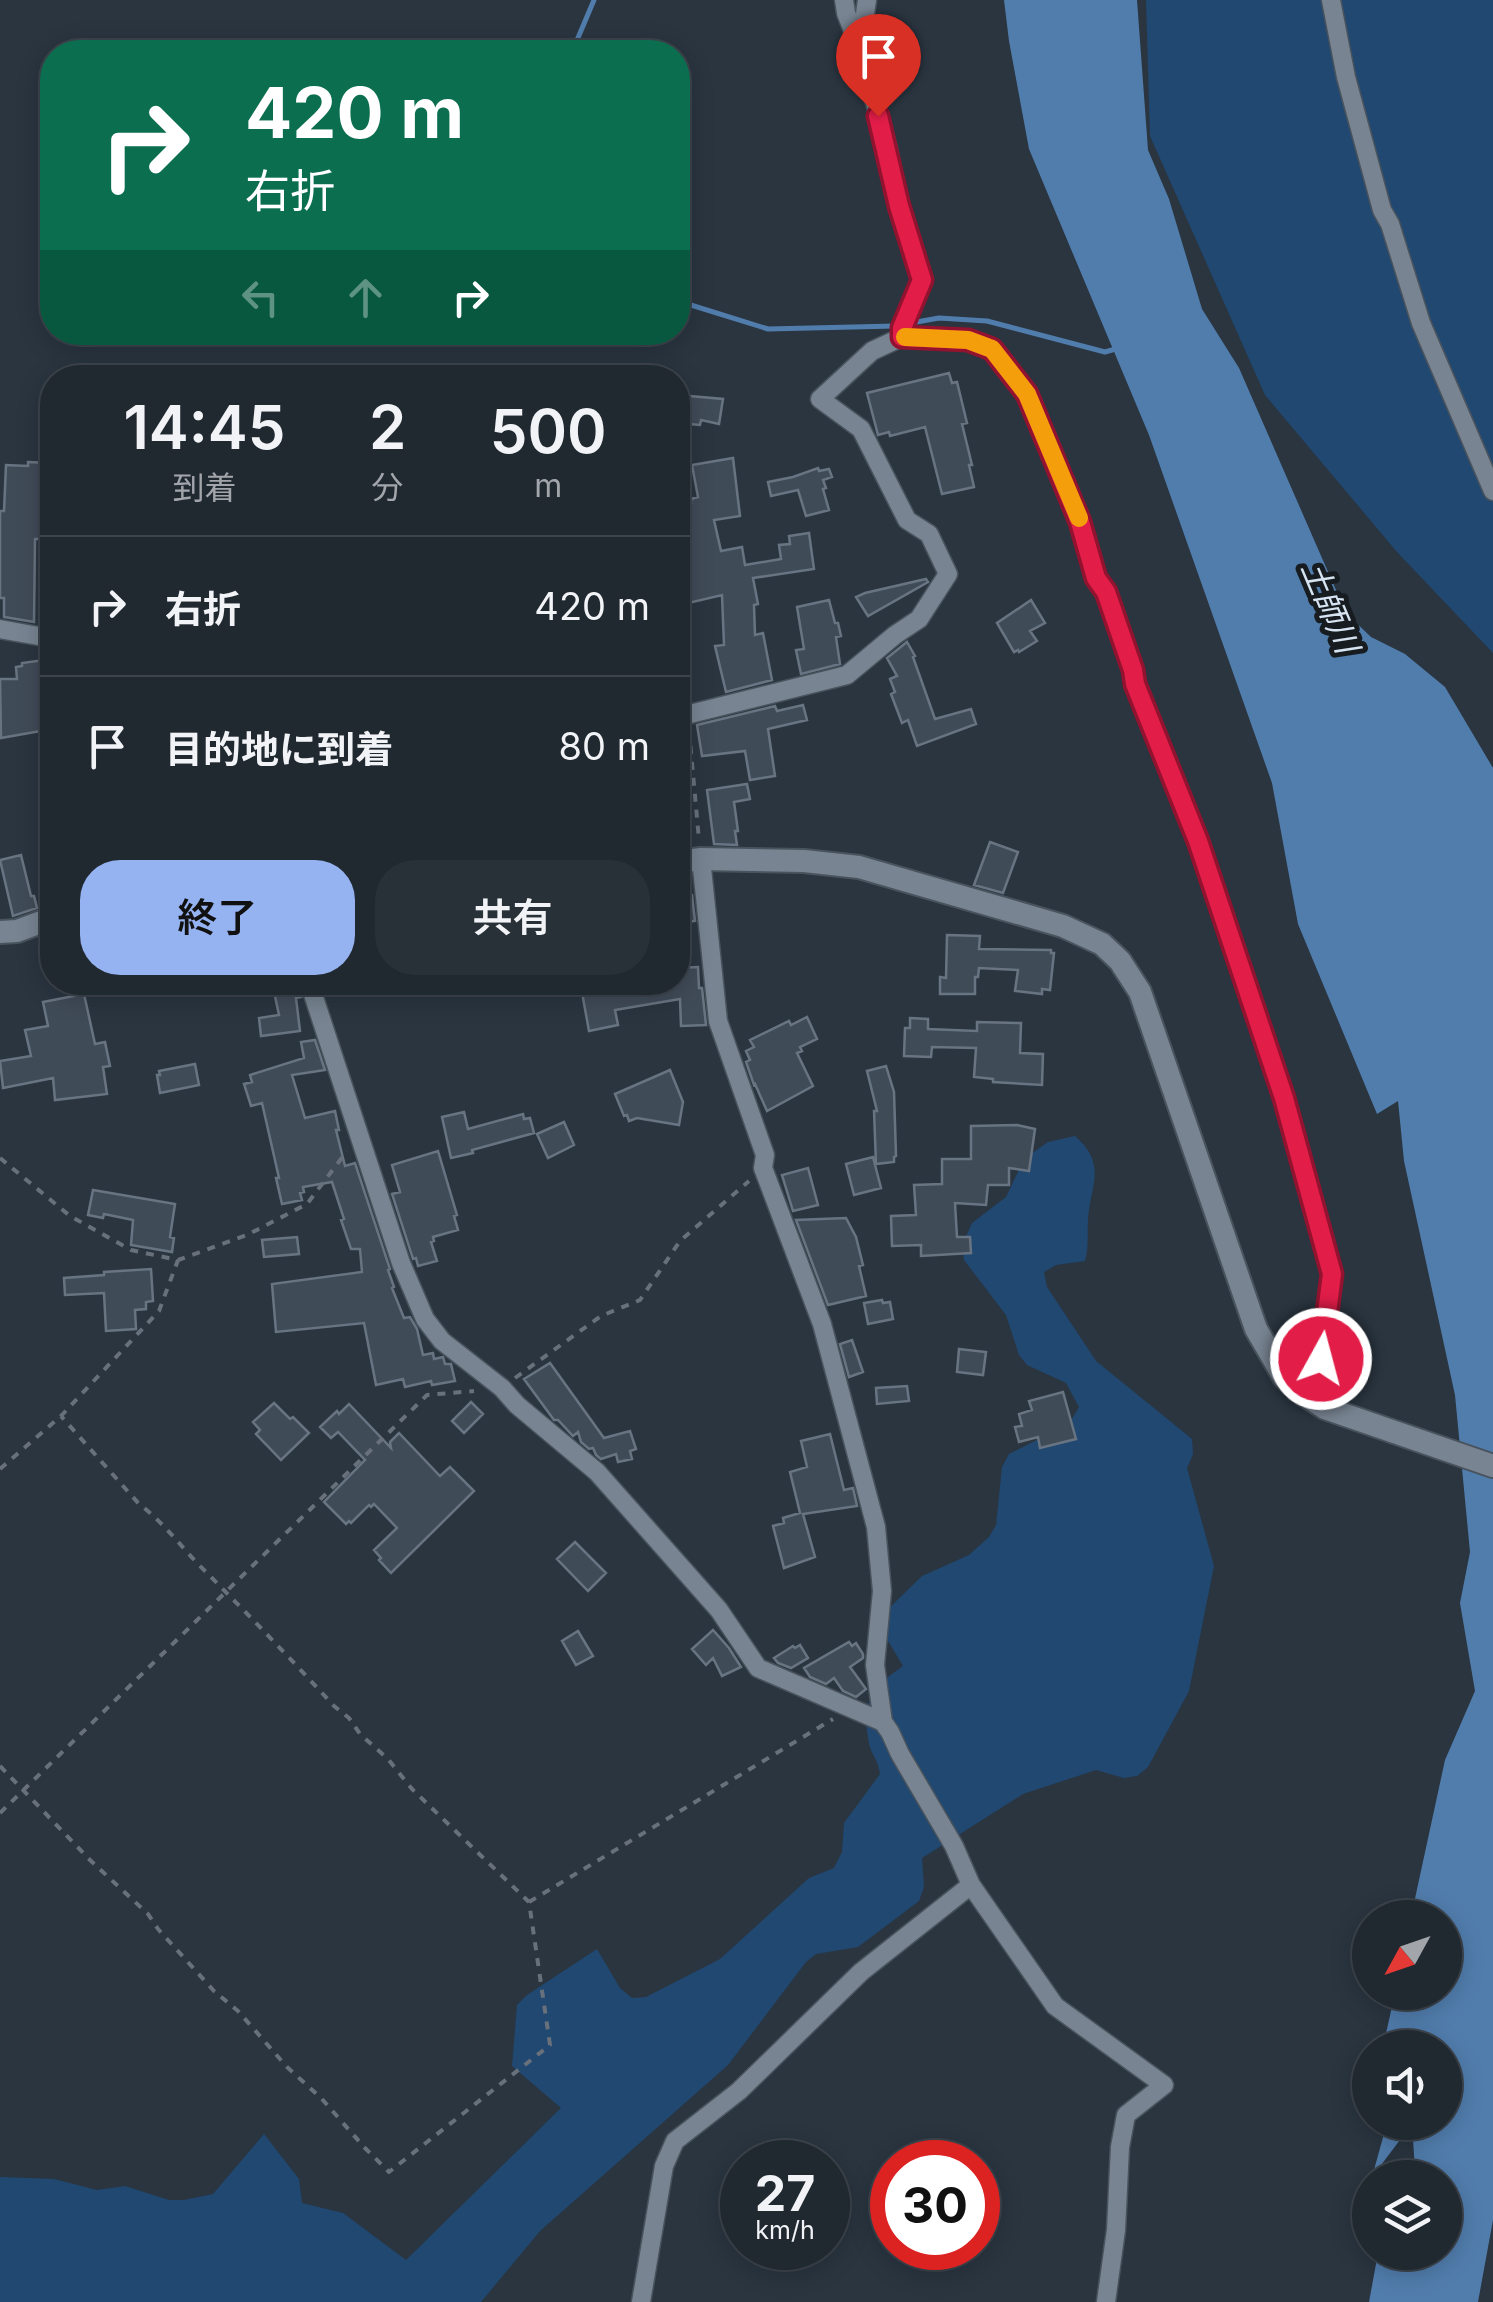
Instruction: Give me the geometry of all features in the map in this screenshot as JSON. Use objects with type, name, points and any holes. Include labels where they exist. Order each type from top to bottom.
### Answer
[{"type":"street","points":[[844,0],[922,280],[902,337]]},
{"type":"street","points":[[860,50],[867,0]]},
{"type":"street","points":[[1332,0],[1346,77],[1382,210],[1390,224],[1420,323],[1493,491]]},
{"type":"street","points":[[690,714],[847,675],[919,620],[948,574],[929,534],[907,520],[861,429],[820,399],[872,350],[902,337],[968,340],[992,349],[1027,394],[1080,522],[1135,684],[1198,841],[1284,1098],[1332,1274],[1321,1359],[1302,1393]]},
{"type":"street","points":[[0,628],[40,636]]},
{"type":"street","points":[[690,860],[804,861],[859,867],[1062,926],[1102,944],[1120,960],[1140,992],[1256,1329],[1284,1377],[1325,1408],[1493,1466]]},
{"type":"street","points":[[690,866],[718,1021],[765,1155],[763,1168],[822,1324],[876,1527],[882,1591],[875,1665],[883,1722],[954,1846],[971,1885],[1055,2006],[1164,2085],[1126,2115],[1106,2302]]},
{"type":"street","points":[[0,932],[40,922]]},
{"type":"street","points":[[314,995],[401,1263],[424,1319],[442,1341],[597,1472],[719,1610],[758,1668],[883,1722]]},
{"type":"street","points":[[641,2302],[664,2166],[676,2141],[740,2090],[861,1972],[971,1885]]},
{"type":"path","points":[[0,1158],[70,1216],[130,1250],[178,1260],[246,1234],[307,1204],[359,1135]]},
{"type":"path","points":[[0,1813],[426,1395],[502,1388],[601,1316],[640,1300],[680,1241],[763,1168]]},
{"type":"path","points":[[0,1469],[62,1416],[159,1310],[178,1260]]},
{"type":"path","points":[[0,1766],[148,1914],[214,1991],[238,2010],[388,2172],[550,2045],[528,1902],[412,1789],[349,1718],[139,1504],[62,1416]]},
{"type":"path","points":[[528,1902],[852,1708]]},
{"type":"shaded area","points":[[1146,0],[1493,0],[1493,653],[1397,552],[1265,395],[1150,136]]},
{"type":"shaded area","points":[[1075,1136],[1091,1156],[1095,1176],[1086,1256],[1085,1261],[1056,1265],[1044,1272],[1047,1287],[1096,1361],[1192,1439],[1193,1454],[1187,1468],[1214,1566],[1189,1691],[1148,1767],[1137,1776],[1124,1778],[1096,1770],[1023,1794],[922,1858],[924,1887],[919,1901],[858,1947],[816,1954],[806,1962],[728,2065],[540,2231],[481,2302],[0,2302],[0,2177],[54,2179],[97,2190],[125,2186],[169,2200],[184,2200],[213,2194],[264,2134],[299,2179],[302,2203],[343,2213],[406,2260],[561,2108],[512,2066],[517,2005],[527,1995],[597,1949],[620,1988],[632,1998],[646,1997],[720,1959],[809,1878],[834,1868],[842,1852],[844,1823],[880,1774],[867,1729],[871,1698],[903,1666],[881,1629],[882,1615],[922,1576],[969,1555],[989,1537],[996,1525],[1002,1467],[1009,1454],[1059,1429],[1079,1407],[1066,1383],[1027,1365],[1019,1355],[1006,1315],[964,1260],[962,1246],[972,1223],[1006,1197],[1024,1159],[1048,1142]]},
{"type":"water","name":"土師川","points":[[1004,0],[1137,0],[1148,150],[1169,199],[1202,309],[1239,368],[1346,613],[1371,637],[1405,654],[1445,687],[1493,768],[1493,2220],[1478,2302],[1369,2302],[1375,2270],[1462,2270],[1462,2160],[1414,2160],[1413,2140],[1462,2140],[1462,2030],[1387,2030],[1391,2010],[1462,2010],[1462,1900],[1415,1900],[1445,1760],[1475,1691],[1460,1603],[1470,1552],[1455,1395],[1404,1161],[1398,1101],[1377,1114],[1298,924],[1272,783],[1149,435],[1029,149]]},
{"type":"water","points":[[1382,2140],[1400,2140],[1385,2160],[1377,2160]]},
{"type":"building","points":[[949,373],[952,383],[957,382],[967,423],[962,424],[974,487],[942,494],[925,427],[878,435],[867,393]]},
{"type":"building","points":[[690,396],[723,399],[719,424],[701,420],[700,425],[690,424]]},
{"type":"building","points":[[733,458],[740,516],[714,520],[721,551],[742,547],[745,565],[781,559],[779,545],[790,544],[789,536],[809,533],[814,569],[753,578],[758,604],[754,605],[755,635],[763,633],[772,680],[726,692],[715,646],[724,645],[722,595],[690,603],[690,503],[698,497],[692,465]]},
{"type":"building","points":[[28,462],[40,463],[34,622],[4,617],[4,598],[0,598],[0,511],[4,511],[6,465],[28,466]]},
{"type":"building","points":[[818,468],[829,469],[832,477],[823,480],[829,510],[806,516],[798,490],[771,496],[768,482]]},
{"type":"building","points":[[926,579],[928,582],[868,616],[856,597],[865,593]]},
{"type":"building","points":[[829,600],[841,636],[836,637],[840,664],[801,674],[796,650],[804,649],[797,607]]},
{"type":"building","points":[[1031,600],[1045,623],[1030,631],[1037,641],[1014,652],[997,623]]},
{"type":"building","points":[[907,642],[935,719],[971,709],[976,724],[917,746],[908,720],[902,723],[891,694],[895,692],[890,679],[897,676],[887,658]]},
{"type":"building","points":[[40,661],[40,731],[1,738],[0,679],[17,679],[16,667]]},
{"type":"building","points":[[803,705],[807,720],[768,729],[775,776],[750,780],[745,751],[702,756],[697,725],[775,706],[777,711]]},
{"type":"building","points":[[747,784],[750,799],[734,802],[737,845],[714,844],[707,790]]},
{"type":"building","points":[[990,842],[1018,852],[1003,893],[974,885]]},
{"type":"building","points":[[21,855],[37,908],[13,916],[0,860]]},
{"type":"building","points":[[690,895],[695,921],[690,922]]},
{"type":"building","points":[[947,935],[980,936],[979,949],[1051,950],[1054,953],[1050,990],[1042,989],[1042,994],[1015,991],[1018,970],[979,968],[975,994],[940,994],[940,977],[946,978]]},
{"type":"building","points":[[690,967],[698,967],[706,1025],[681,1026],[680,999],[615,1010],[618,1025],[589,1031],[582,995],[690,995]]},
{"type":"building","points":[[84,995],[95,1044],[105,1042],[110,1066],[103,1067],[107,1094],[55,1100],[53,1078],[3,1088],[0,1061],[31,1056],[25,1030],[48,1026],[43,1002]]},
{"type":"building","points":[[275,995],[300,995],[296,998],[300,1031],[261,1036],[259,1018],[279,1015]]},
{"type":"building","points":[[807,1017],[817,1039],[800,1047],[802,1051],[797,1053],[813,1086],[767,1111],[746,1062],[750,1060],[746,1051],[754,1047],[750,1040],[789,1021],[791,1025]]},
{"type":"building","points":[[910,1018],[928,1019],[928,1029],[977,1031],[977,1022],[1021,1023],[1020,1053],[1043,1054],[1042,1085],[974,1077],[976,1048],[932,1047],[931,1057],[904,1056],[905,1028],[910,1028]]},
{"type":"building","points":[[315,1040],[325,1070],[292,1075],[305,1118],[335,1111],[345,1166],[355,1163],[404,1318],[410,1317],[417,1329],[423,1355],[443,1357],[445,1364],[451,1364],[455,1381],[405,1387],[403,1379],[376,1385],[364,1323],[276,1332],[272,1284],[362,1272],[360,1249],[351,1249],[332,1182],[303,1187],[302,1200],[282,1204],[262,1103],[251,1106],[244,1084],[252,1082],[250,1075],[304,1058],[301,1042]]},
{"type":"building","points":[[195,1064],[199,1085],[160,1093],[159,1071]]},
{"type":"building","points":[[886,1066],[894,1092],[896,1156],[894,1162],[876,1164],[877,1111],[867,1071]]},
{"type":"building","points":[[670,1070],[683,1102],[679,1125],[637,1118],[629,1121],[615,1094]]},
{"type":"building","points":[[464,1112],[468,1129],[523,1114],[524,1119],[530,1118],[534,1133],[451,1158],[442,1117]]},
{"type":"building","points":[[564,1122],[574,1145],[548,1158],[537,1134]]},
{"type":"building","points":[[1017,1125],[1035,1129],[1029,1171],[1009,1168],[1009,1185],[988,1185],[986,1205],[955,1203],[957,1237],[970,1237],[971,1253],[921,1256],[921,1245],[892,1246],[891,1216],[916,1215],[914,1185],[942,1184],[942,1159],[971,1159],[971,1126]]},
{"type":"building","points":[[438,1151],[458,1230],[433,1237],[437,1261],[418,1266],[392,1194],[400,1192],[392,1165]]},
{"type":"building","points":[[873,1157],[881,1188],[854,1195],[846,1164]]},
{"type":"building","points":[[808,1168],[818,1205],[793,1211],[782,1175]]},
{"type":"building","points":[[93,1190],[175,1204],[172,1252],[131,1245],[133,1220],[88,1215]]},
{"type":"building","points":[[846,1218],[856,1237],[866,1296],[828,1305],[796,1220]]},
{"type":"building","points":[[297,1237],[299,1254],[264,1257],[262,1240]]},
{"type":"building","points":[[151,1269],[153,1301],[146,1302],[146,1309],[135,1310],[136,1329],[106,1331],[104,1293],[65,1295],[64,1278]]},
{"type":"building","points":[[890,1302],[893,1319],[868,1324],[864,1303]]},
{"type":"building","points":[[852,1340],[863,1372],[849,1377],[840,1344]]},
{"type":"building","points":[[959,1349],[986,1352],[983,1375],[957,1372]]},
{"type":"building","points":[[550,1363],[604,1438],[630,1431],[636,1449],[630,1451],[632,1459],[618,1462],[616,1454],[601,1459],[593,1448],[581,1442],[578,1432],[573,1436],[554,1420],[524,1379]]},
{"type":"building","points":[[907,1386],[909,1401],[877,1404],[876,1388]]},
{"type":"building","points":[[1063,1392],[1076,1439],[1040,1448],[1038,1437],[1019,1442],[1015,1427],[1022,1426],[1019,1414],[1032,1410],[1029,1401]]},
{"type":"building","points":[[471,1402],[483,1414],[464,1433],[452,1421]]},
{"type":"building","points":[[274,1403],[309,1433],[281,1460],[256,1434],[260,1430],[253,1422]]},
{"type":"building","points":[[349,1404],[391,1448],[390,1442],[399,1433],[440,1476],[450,1467],[474,1491],[391,1573],[374,1550],[397,1528],[374,1504],[346,1524],[324,1502],[365,1460],[338,1432],[331,1438],[320,1427]]},
{"type":"building","points":[[830,1434],[844,1490],[853,1488],[857,1506],[803,1514],[815,1557],[784,1568],[773,1526],[800,1513],[790,1472],[807,1467],[801,1441]]},
{"type":"building","points":[[575,1542],[606,1573],[588,1591],[557,1559]]},
{"type":"building","points":[[713,1630],[741,1667],[722,1676],[713,1658],[706,1665],[692,1649]]},
{"type":"building","points":[[578,1631],[593,1656],[576,1665],[562,1641]]},
{"type":"building","points":[[849,1642],[852,1646],[856,1643],[863,1654],[850,1667],[866,1689],[856,1697],[843,1691],[834,1678],[826,1684],[810,1677],[804,1668]]},
{"type":"building","points":[[800,1645],[808,1658],[791,1668],[774,1658],[793,1646]]},
{"type":"waterway","points":[[577,40],[594,0]]},
{"type":"waterway","points":[[690,305],[768,329],[895,326]]},
{"type":"waterway","points":[[911,323],[939,318],[987,321],[1105,352],[1119,348]]},
{"type":"slow traffic","points":[[905,337],[968,340],[992,349],[1027,394],[1079,518]]},
{"type":"route","points":[[878,116],[899,206],[922,280],[902,337],[968,340],[992,349],[1027,394],[1080,522],[1135,684],[1198,841],[1284,1098],[1332,1274],[1321,1359]]}]
